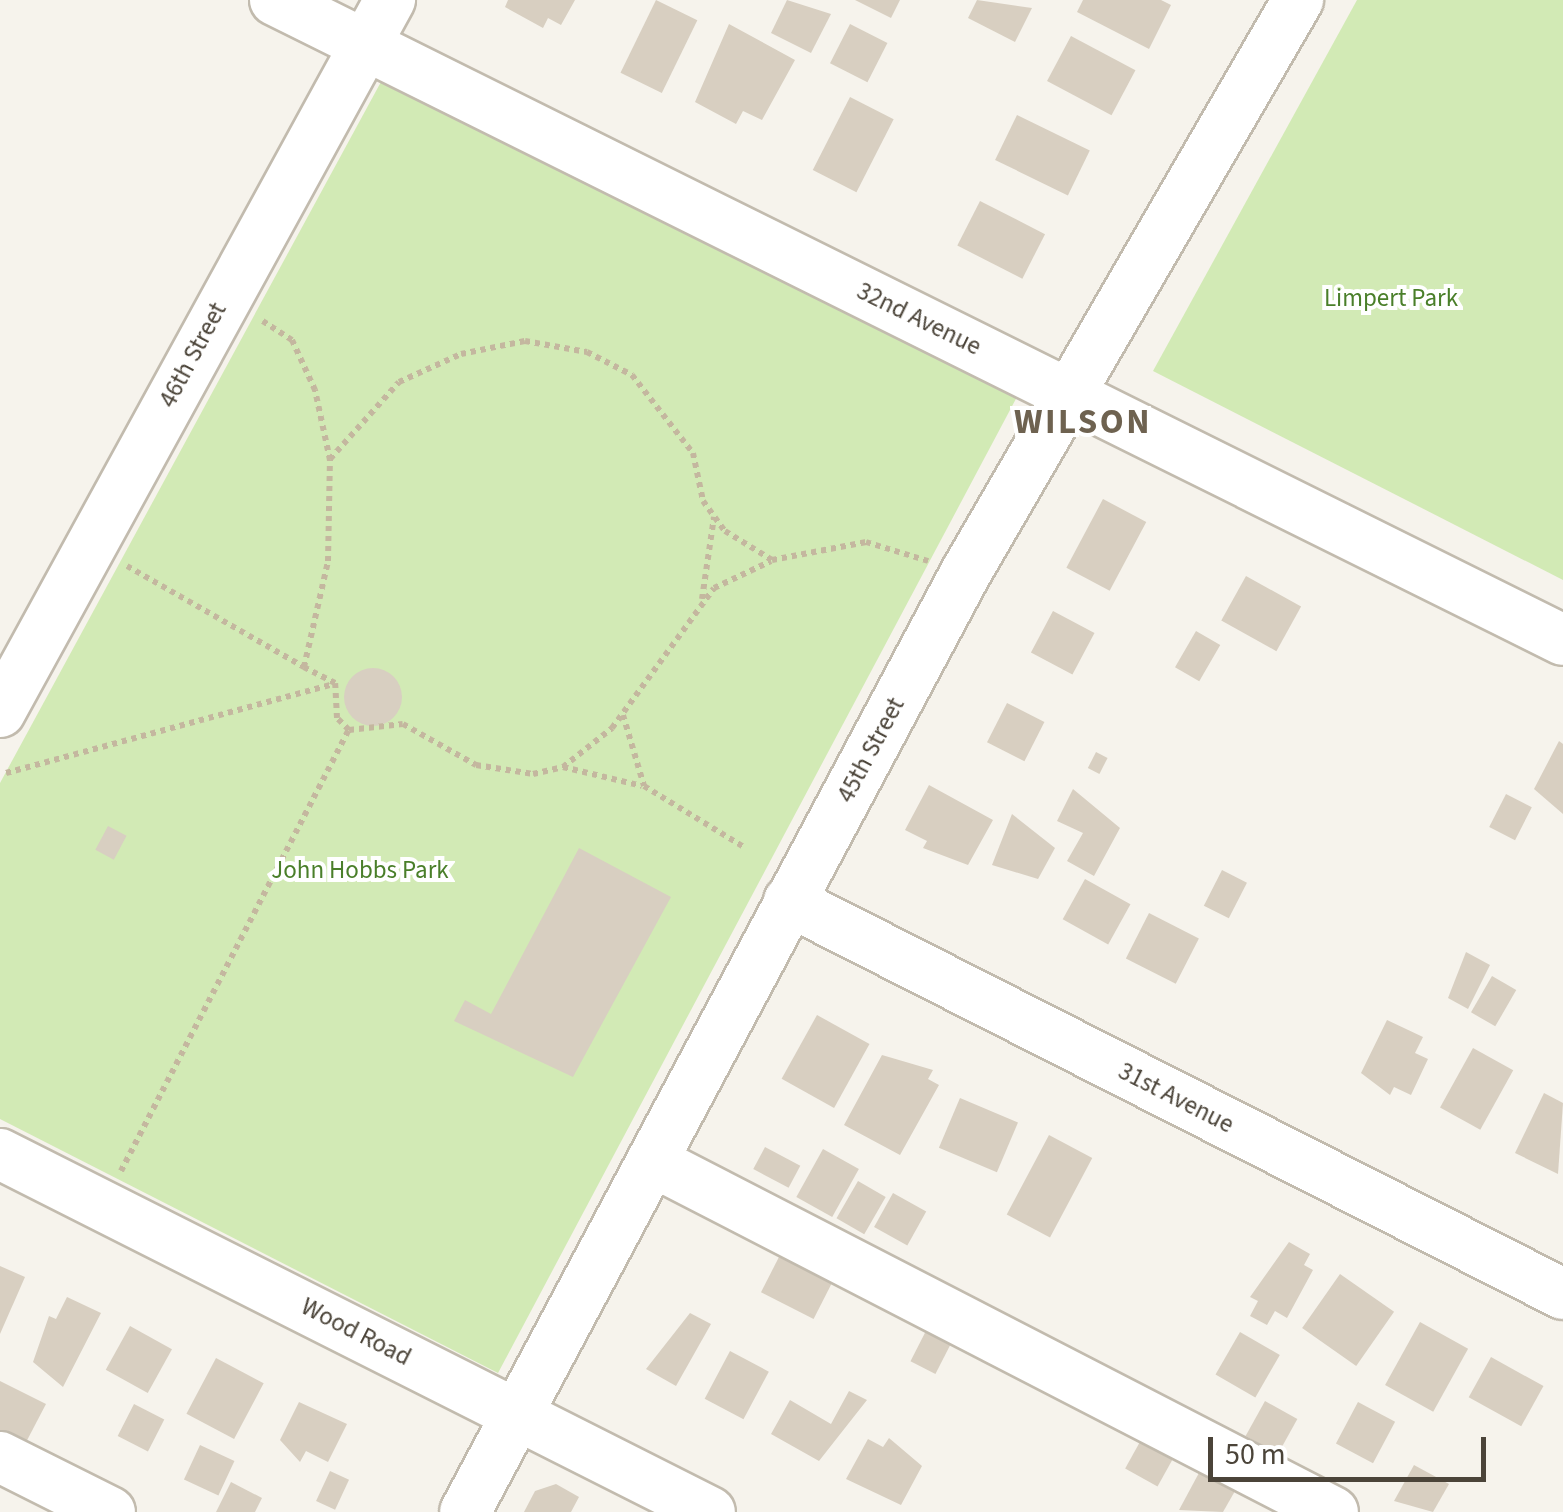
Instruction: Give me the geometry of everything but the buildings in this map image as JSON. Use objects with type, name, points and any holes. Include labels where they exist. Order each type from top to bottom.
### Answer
[{"type":"street","name":"32nd Avenue","points":[[274,0],[1563,640]]},
{"type":"street","name":"46th Street","points":[[0,712],[390,0]]},
{"type":"street","name":"45th Street","points":[[465,1512],[964,574],[1298,0]]},
{"type":"street","name":"31st Avenue","points":[[789,901],[1563,1294]]},
{"type":"street","name":"Wood Road","points":[[0,1154],[710,1512]]},
{"type":"street","points":[[652,1161],[1333,1512]]},
{"type":"street","points":[[0,1457],[110,1512]]},
{"type":"path","points":[[219,306],[292,340],[315,390],[330,460],[325,594],[304,668]]},
{"type":"path","points":[[330,460],[398,382],[461,354],[524,341],[586,352],[632,375],[693,452],[715,516],[702,601]]},
{"type":"path","points":[[715,516],[772,560]]},
{"type":"path","points":[[564,767],[622,714],[702,601],[772,560],[866,542],[964,574]]},
{"type":"path","points":[[120,562],[335,684]]},
{"type":"path","points":[[335,684],[337,718],[349,730]]},
{"type":"path","points":[[6,773],[335,684]]},
{"type":"path","points":[[622,714],[644,786]]},
{"type":"path","points":[[349,730],[403,724],[476,765],[533,774],[564,767],[644,786],[744,847]]},
{"type":"path","points":[[105,1204],[349,730]]},
{"type":"green space","name":"Limpert Park","points":[[1357,0],[1563,0],[1563,580],[1153,371]]},
{"type":"green space","name":"John Hobbs Park","points":[[388,69],[1018,395],[498,1373],[0,1119],[0,783]]},
{"type":"district","name":"WILSON","points":[[1083,422]]}]
